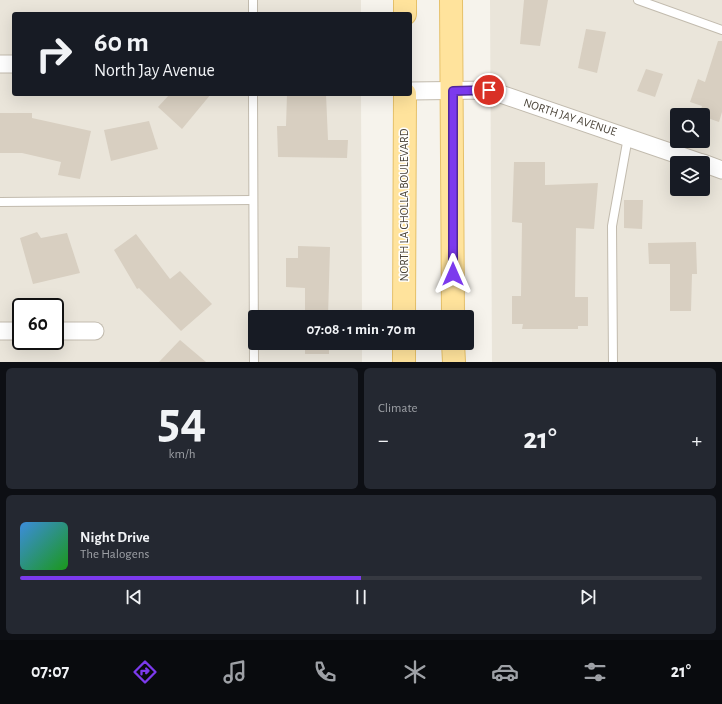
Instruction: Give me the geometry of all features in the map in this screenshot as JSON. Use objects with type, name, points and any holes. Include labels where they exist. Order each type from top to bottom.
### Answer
[{"type":"main road","points":[[405,0],[405,12]]},
{"type":"main road","points":[[451,0],[453,91],[453,310]]},
{"type":"main road","name":"NORTH LA CHOLLA BOULEVARD","points":[[404,310],[405,96]]},
{"type":"main road","points":[[404,350],[404,362]]},
{"type":"main road","points":[[454,350],[454,362]]},
{"type":"street","points":[[0,64],[12,64]]},
{"type":"street","name":"NORTH JAY AVENUE","points":[[412,91],[489,90],[682,156]]},
{"type":"street","name":"NORTH JAY AVENUE","points":[[710,166],[722,170]]},
{"type":"street","points":[[0,331],[12,331]]},
{"type":"street","points":[[64,331],[95,331]]},
{"type":"lane","points":[[253,0],[253,12]]},
{"type":"lane","points":[[638,0],[722,30]]},
{"type":"lane","points":[[253,96],[254,362]]},
{"type":"lane","points":[[613,362],[612,226],[628,137]]},
{"type":"lane","points":[[0,202],[253,200]]},
{"type":"shaded area","points":[[0,0],[361,0],[361,12],[12,12],[12,96],[361,96],[362,310],[248,310],[248,350],[362,350],[362,362],[0,362]]},
{"type":"shaded area","points":[[490,0],[722,0],[722,362],[492,362]]},
{"type":"building","points":[[524,0],[548,0],[540,46],[520,44]]},
{"type":"building","points":[[586,29],[606,32],[597,73],[578,68]]},
{"type":"building","points":[[718,41],[722,41],[722,112],[719,122],[710,119],[710,108],[701,108],[702,106],[690,102],[698,79],[705,82]]},
{"type":"building","points":[[646,69],[663,74],[655,97],[637,91]]},
{"type":"building","points":[[168,96],[209,96],[182,129],[158,107]]},
{"type":"building","points":[[287,96],[326,96],[328,140],[348,140],[347,158],[278,157],[277,126],[286,126]]},
{"type":"building","points":[[0,113],[32,113],[32,118],[91,131],[80,179],[58,175],[61,162],[22,153],[0,153]]},
{"type":"building","points":[[149,121],[158,149],[111,161],[104,130]]},
{"type":"building","points":[[514,162],[545,162],[545,185],[598,183],[594,229],[576,228],[575,297],[588,297],[588,326],[578,326],[578,329],[522,329],[523,324],[512,324],[512,296],[521,296],[522,223],[512,222]]},
{"type":"building","points":[[624,200],[643,200],[642,229],[624,228]]},
{"type":"building","points":[[37,232],[41,238],[67,233],[80,273],[33,284],[20,238]]},
{"type":"building","points":[[136,234],[170,279],[180,271],[212,304],[181,331],[139,288],[137,289],[114,250]]},
{"type":"building","points":[[696,242],[697,274],[692,274],[691,311],[670,311],[670,264],[649,264],[648,243]]},
{"type":"building","points":[[298,246],[330,247],[328,310],[305,310],[305,288],[286,287],[286,258],[298,258]]},
{"type":"building","points":[[180,340],[206,362],[159,362]]},
{"type":"building","points":[[305,350],[329,350],[329,354],[305,354]]},
{"type":"route","points":[[453,274],[453,91],[489,90]]}]
